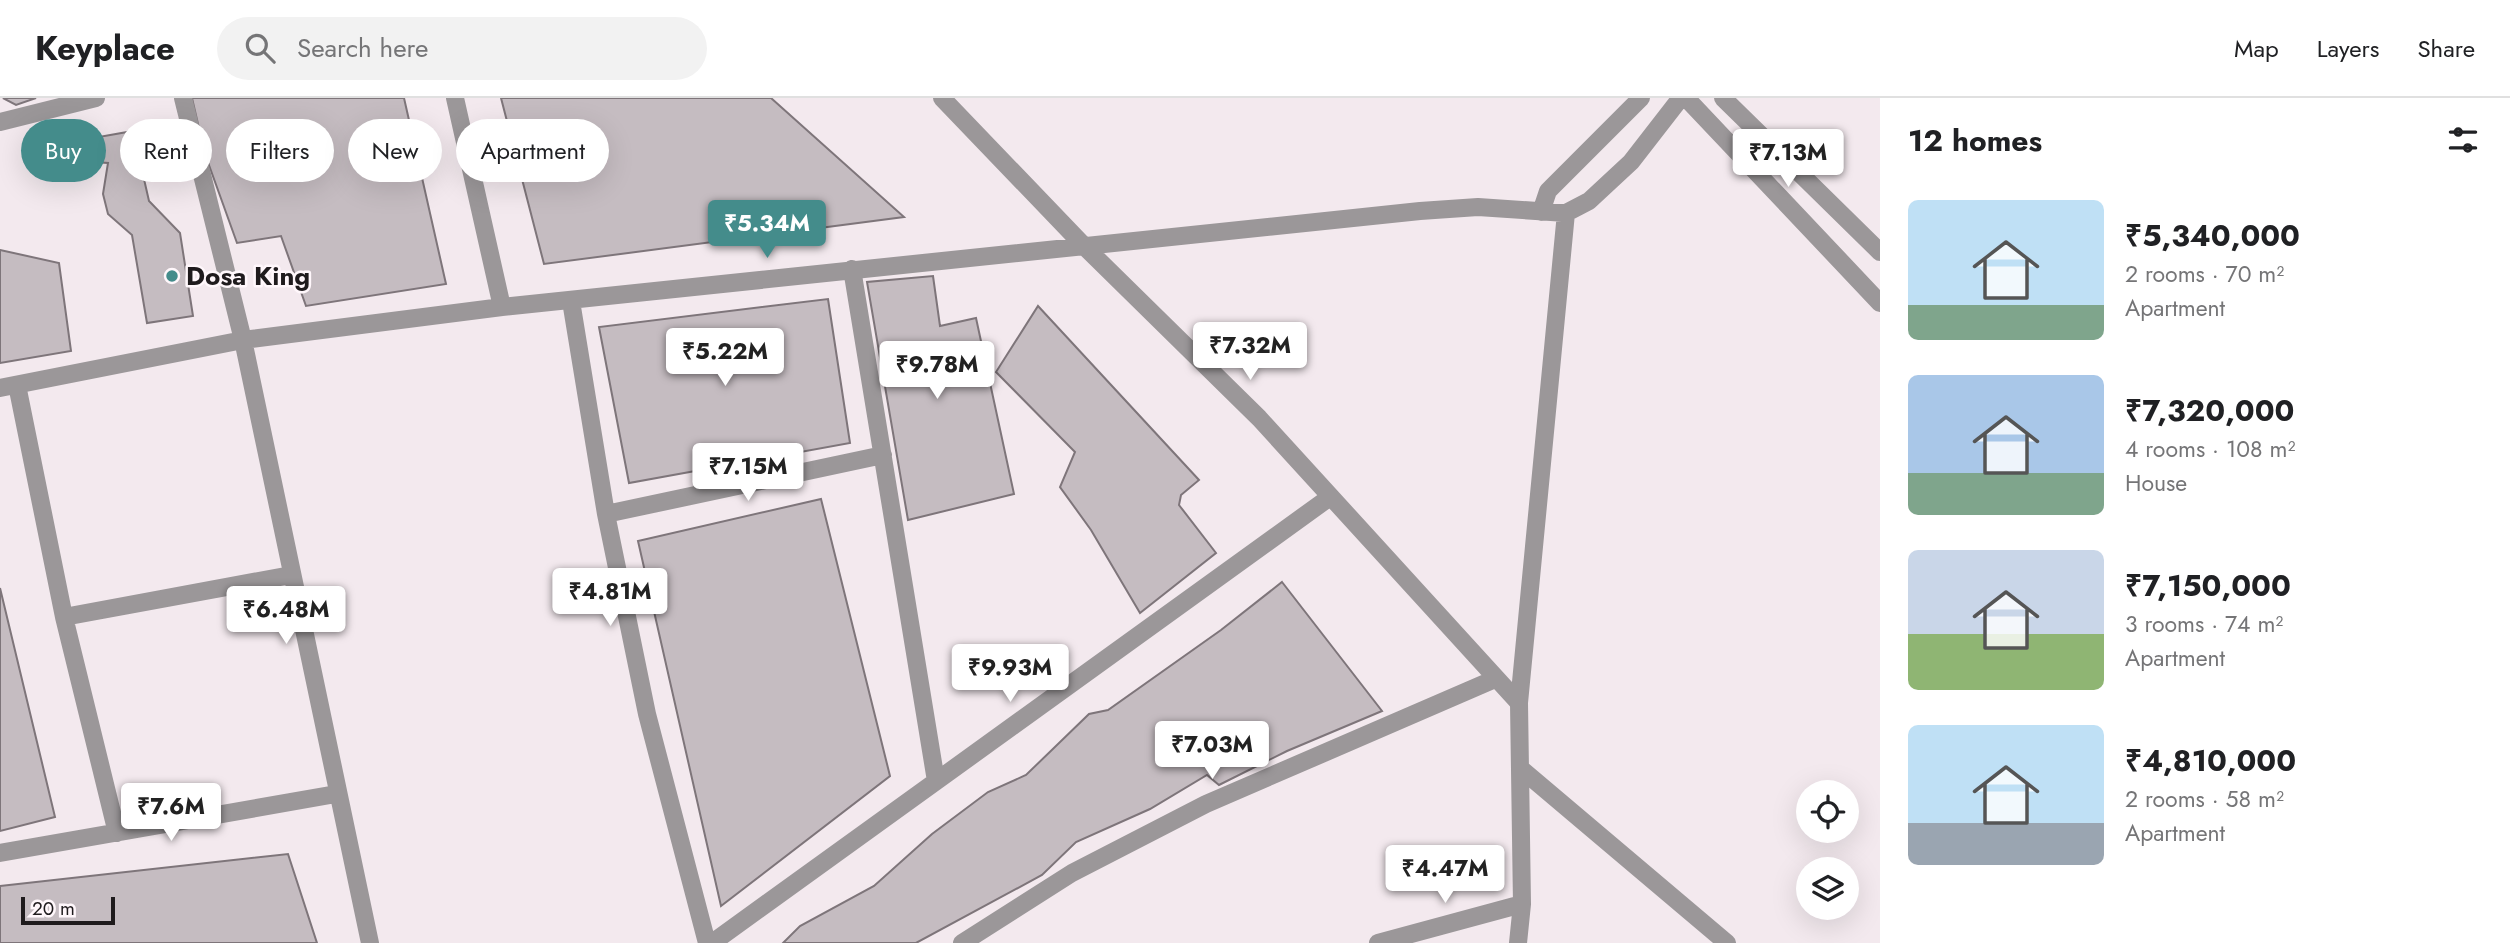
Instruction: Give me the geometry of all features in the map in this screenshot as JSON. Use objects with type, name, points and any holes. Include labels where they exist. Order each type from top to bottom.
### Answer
[{"type":"street","points":[[0,122],[96,98]]},
{"type":"street","points":[[183,98],[243,340],[336,794],[370,943]]},
{"type":"street","points":[[456,98],[502,307]]},
{"type":"street","points":[[942,98],[1085,247],[1259,418],[1519,703]]},
{"type":"street","points":[[1541,212],[1548,191],[1590,153],[1641,98]]},
{"type":"street","points":[[1723,98],[1880,252]]},
{"type":"street","points":[[117,833],[8,386],[243,340],[502,307],[1420,211],[1478,207],[1566,213],[1589,201],[1631,162],[1680,100],[1880,303]]},
{"type":"street","points":[[1518,943],[1522,904],[1519,703],[1566,213]]},
{"type":"street","points":[[852,269],[936,781]]},
{"type":"street","points":[[571,301],[606,514],[647,714],[710,943],[1330,497]]},
{"type":"street","points":[[606,514],[883,455]]},
{"type":"street","points":[[64,617],[291,575]]},
{"type":"street","points":[[962,943],[1072,873],[1206,804],[1494,678]]},
{"type":"street","points":[[1520,768],[1727,943]]},
{"type":"street","points":[[0,853],[336,794]]},
{"type":"street","points":[[1378,943],[1522,904]]},
{"type":"building","points":[[3,98],[36,98],[16,105]]},
{"type":"building","points":[[192,98],[404,98],[409,119],[348,119],[348,182],[423,182],[446,284],[306,306],[281,236],[237,243],[212,173],[212,119],[197,119]]},
{"type":"building","points":[[501,98],[771,98],[904,217],[544,264],[523,182],[609,182],[609,119],[506,119]]},
{"type":"building","points":[[120,133],[120,182],[145,182],[149,201],[180,233],[193,316],[147,323],[132,235],[108,214],[103,194],[108,163],[106,136]]},
{"type":"building","points":[[0,250],[59,263],[71,351],[0,363]]},
{"type":"building","points":[[933,276],[940,326],[976,318],[1014,494],[908,520],[867,282]]},
{"type":"building","points":[[828,299],[850,443],[629,483],[599,327]]},
{"type":"building","points":[[1038,306],[1199,480],[1181,495],[1179,505],[1216,553],[1140,613],[1091,530],[1060,487],[1075,452],[996,372]]},
{"type":"building","points":[[821,499],[890,776],[721,906],[638,541]]},
{"type":"building","points":[[1282,582],[1382,711],[1287,751],[1219,785],[1207,775],[1150,809],[1076,842],[1042,875],[916,943],[783,943],[800,926],[874,886],[932,834],[988,792],[1026,775],[1089,714],[1108,710],[1221,630]]},
{"type":"building","points":[[0,588],[55,817],[0,831]]},
{"type":"building","points":[[288,854],[317,943],[0,943],[0,886]]},
{"type":"place","name":"Dosa King","points":[[172,276]]}]
